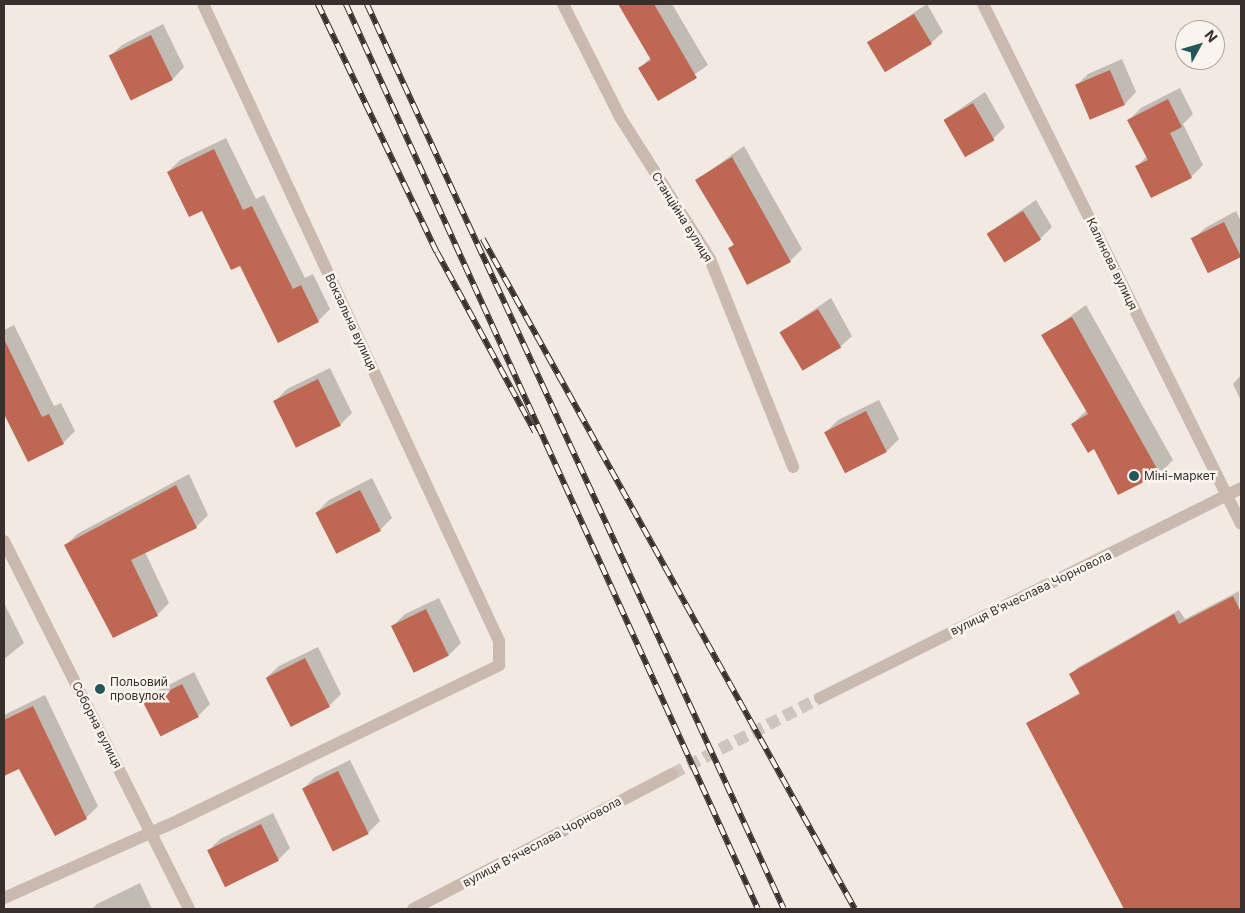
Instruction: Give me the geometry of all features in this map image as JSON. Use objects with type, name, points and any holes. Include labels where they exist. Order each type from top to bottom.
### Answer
[{"type":"street","name":"Вокзальна вулиця","points":[[151,832],[500,665],[499,641],[203,4]]},
{"type":"street","name":"Станційна вулиця","points":[[562,4],[620,117],[710,260],[793,466]]},
{"type":"street","name":"Калинова вулиця","points":[[983,4],[1241,524]]},
{"type":"street","name":"вулиця Вʼячеслава Чорновола","points":[[820,698],[1241,488]]},
{"type":"street","name":"Соборна вулиця","points":[[4,541],[189,909]]},
{"type":"street","name":"вулиця Вʼячеслава Чорновола","points":[[413,909],[672,774]]},
{"type":"street","points":[[4,898],[151,832]]},
{"type":"building","points":[[618,4],[654,4],[697,78],[658,101],[638,68],[651,60]]},
{"type":"building","points":[[914,14],[932,44],[885,72],[867,42]]},
{"type":"building","points":[[151,35],[173,80],[131,101],[109,56]]},
{"type":"building","points":[[1110,70],[1125,105],[1090,120],[1075,85]]},
{"type":"building","points":[[1168,99],[1182,127],[1170,133],[1192,178],[1151,198],[1135,166],[1148,160],[1127,120]]},
{"type":"building","points":[[973,103],[994,140],[965,157],[944,120]]},
{"type":"building","points":[[214,149],[243,210],[252,206],[293,289],[301,285],[319,322],[278,343],[240,266],[231,270],[202,211],[189,217],[167,172]]},
{"type":"building","points":[[732,157],[791,262],[747,285],[728,248],[734,245],[695,180]]},
{"type":"building","points":[[1023,211],[1041,240],[1005,263],[987,234]]},
{"type":"building","points":[[1224,222],[1241,257],[1208,273],[1191,238]]},
{"type":"building","points":[[818,309],[841,348],[803,371],[779,332]]},
{"type":"building","points":[[1072,317],[1160,474],[1118,495],[1094,449],[1088,453],[1071,424],[1088,414],[1041,335]]},
{"type":"building","points":[[4,339],[42,417],[49,414],[64,444],[28,462],[4,414]]},
{"type":"building","points":[[318,379],[341,426],[296,448],[273,401]]},
{"type":"building","points":[[866,411],[887,452],[845,473],[824,432]]},
{"type":"building","points":[[176,485],[197,528],[131,560],[158,616],[113,638],[64,545]]},
{"type":"building","points":[[360,490],[381,531],[336,554],[315,513]]},
{"type":"building","points":[[1233,596],[1241,612],[1241,909],[1124,909],[1026,723],[1080,694],[1069,674],[1174,614],[1179,624]]},
{"type":"building","points":[[426,609],[449,656],[414,673],[391,626]]},
{"type":"building","points":[[305,658],[330,707],[291,727],[266,678]]},
{"type":"building","points":[[182,684],[199,717],[160,736],[144,704]]},
{"type":"building","points":[[33,706],[87,819],[55,836],[19,769],[4,776],[4,720]]},
{"type":"building","points":[[338,771],[369,834],[333,851],[302,789]]},
{"type":"building","points":[[261,824],[279,861],[225,887],[207,850]]},
{"type":"tunnel","points":[[672,774],[820,698]]},
{"type":"railway","points":[[318,4],[437,252],[535,432]]},
{"type":"railway","points":[[346,4],[758,909]]},
{"type":"railway","points":[[367,4],[784,909]]},
{"type":"railway","points":[[483,239],[855,909]]},
{"type":"place","name":"Міні-маркет","points":[[1134,476]]},
{"type":"place","name":"Польовий провулок","points":[[100,689]]}]
